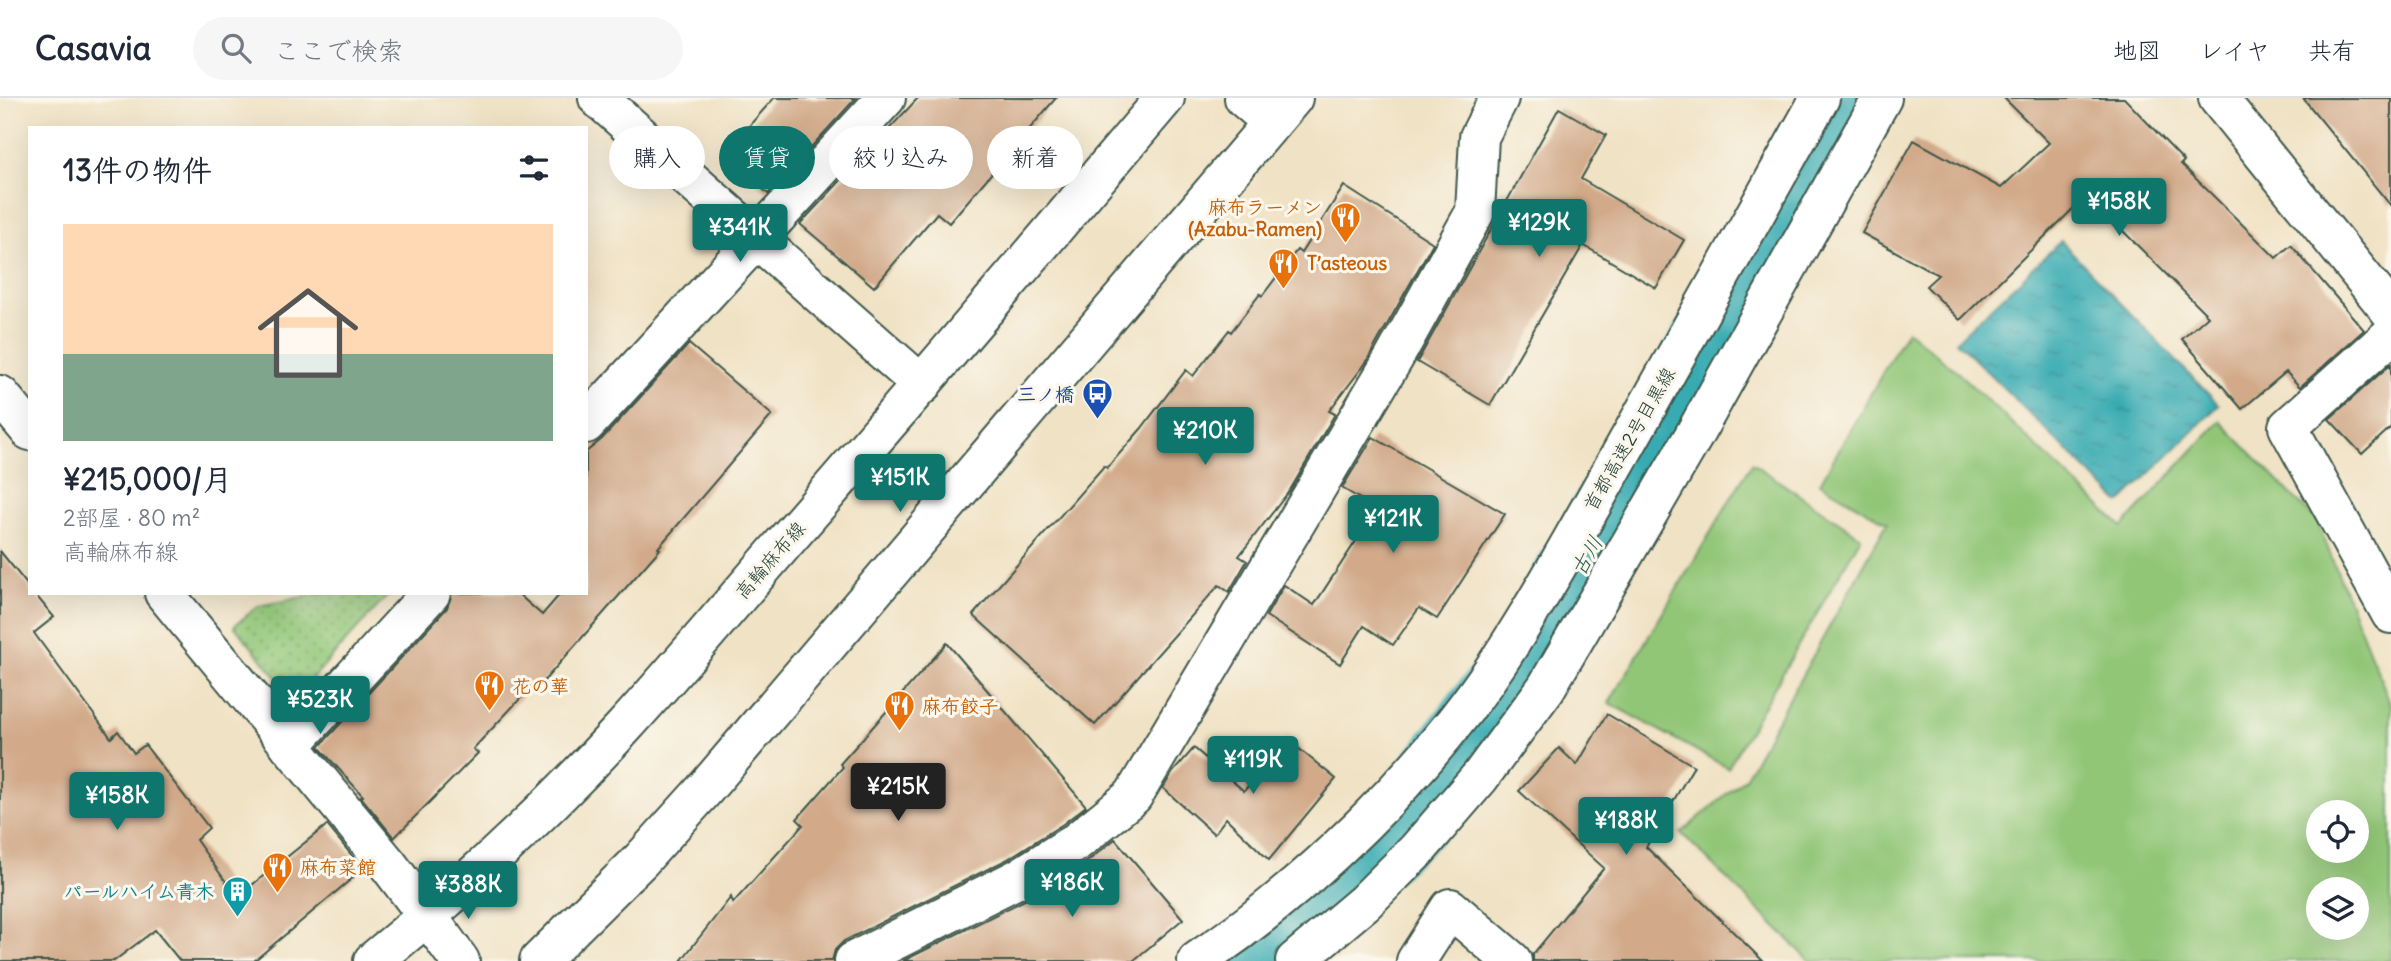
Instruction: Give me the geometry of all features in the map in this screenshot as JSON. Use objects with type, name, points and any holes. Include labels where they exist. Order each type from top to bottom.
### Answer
[{"type":"main road","points":[[598,98],[922,385]]},
{"type":"main road","points":[[588,422],[886,98]]},
{"type":"main road","name":"高輪麻布線","points":[[373,961],[428,917],[568,785],[624,727],[922,385],[1165,98]]},
{"type":"main road","points":[[539,961],[641,860],[705,789],[1283,110],[1244,98]]},
{"type":"main road","points":[[854,961],[1017,879],[1076,842],[1133,796],[1394,358],[1475,212],[1479,137],[1499,98]]},
{"type":"main road","name":"首都高速2号目黒線","points":[[1197,961],[1268,908],[1325,860],[1378,808],[1439,741],[1497,663],[1626,445],[1820,98]]},
{"type":"main road","points":[[1295,961],[1365,902],[1417,850],[1480,777],[1546,688],[1693,437],[1882,98]]},
{"type":"main road","points":[[2218,98],[2391,312]]},
{"type":"main road","points":[[2391,335],[2288,427],[2391,614]]},
{"type":"main road","points":[[0,395],[28,429]]},
{"type":"main road","points":[[166,595],[387,863],[460,961]]},
{"type":"main road","points":[[290,746],[428,595]]},
{"type":"main road","points":[[1416,961],[1450,908],[1511,961]]},
{"type":"green space","points":[[1907,330],[1954,369],[2122,527],[2220,421],[2317,521],[2391,705],[2391,961],[1810,961],[1681,833],[1745,778],[1887,523],[1820,483]]},
{"type":"green space","points":[[1752,463],[1861,537],[1728,768],[1609,703]]},
{"type":"green space","points":[[314,595],[388,595],[301,691],[290,693],[234,626],[258,606]]},
{"type":"water","points":[[2061,241],[2219,405],[2120,503],[1956,341]]},
{"type":"building","points":[[774,98],[856,98],[815,143],[815,126],[749,126]]},
{"type":"building","points":[[918,98],[1056,98],[1032,126],[987,126],[987,179],[949,223],[937,213],[874,287],[800,224],[833,189],[973,189],[973,126],[892,126]]},
{"type":"building","points":[[2004,98],[2124,98],[2184,161],[2181,164],[2276,258],[2291,245],[2364,330],[2300,387],[2286,372],[2242,409],[2182,339],[2208,316],[2117,225],[2115,227],[2085,197],[1960,320],[1926,286],[1938,275],[1862,233],[1914,140],[2001,188],[2049,143]]},
{"type":"building","points":[[2303,98],[2391,98],[2391,206]]},
{"type":"building","points":[[1559,108],[1606,135],[1581,179],[1684,240],[1656,288],[1583,245],[1490,405],[1417,362]]},
{"type":"building","points":[[1344,186],[1433,243],[1365,364],[1329,411],[1335,414],[1290,490],[1239,556],[1247,561],[1229,592],[1219,585],[1095,725],[973,615],[1104,466],[1107,468],[1141,429],[1186,370],[1193,376],[1260,294],[1262,296],[1297,250],[1301,253]]},
{"type":"building","points":[[689,344],[772,415],[658,548],[660,549],[536,690],[532,686],[473,749],[478,753],[394,838],[361,797],[363,796],[319,747],[447,608],[451,595],[519,595],[542,615],[559,595],[588,595],[588,450],[602,439]]},
{"type":"building","points":[[2391,364],[2391,427],[2362,454],[2329,419]]},
{"type":"building","points":[[1373,437],[1505,514],[1437,619],[1419,608],[1393,645],[1364,626],[1340,664],[1266,616],[1284,585],[1314,605],[1377,509],[1342,488]]},
{"type":"building","points":[[0,551],[28,586],[28,595],[36,595],[54,617],[34,633],[111,738],[118,731],[134,753],[145,745],[209,828],[196,840],[237,897],[327,825],[363,869],[254,961],[180,961],[155,930],[114,961],[0,961]]},
{"type":"building","points":[[947,643],[1086,806],[1006,860],[844,941],[835,950],[832,961],[681,961],[731,897],[733,903],[803,825],[797,819],[843,767],[840,764]]},
{"type":"building","points":[[1607,714],[1694,766],[1646,847],[1763,961],[1533,961],[1533,954],[1604,868],[1519,791],[1559,748],[1577,765]]},
{"type":"building","points":[[1287,739],[1336,779],[1269,860],[1226,818],[1214,834],[1163,788],[1194,748],[1244,791]]},
{"type":"building","points":[[1115,839],[1183,919],[1133,961],[903,961],[1029,898],[1088,861]]},
{"type":"waterway","name":"古川","points":[[1252,961],[1411,814],[1522,668],[1780,230],[1852,98]]},
{"type":"place","name":"麻布ラーメン (Azabu-Ramen)","points":[[1345,245]]},
{"type":"place","name":"T’asteous","points":[[1284,290]]},
{"type":"place","name":"三ノ橋","points":[[1097,421]]},
{"type":"place","name":"花の華","points":[[489,713]]},
{"type":"place","name":"麻布餃子","points":[[899,733]]},
{"type":"place","name":"麻布菜館","points":[[277,894]]},
{"type":"place","name":"パールハイム青木","points":[[237,918]]}]
